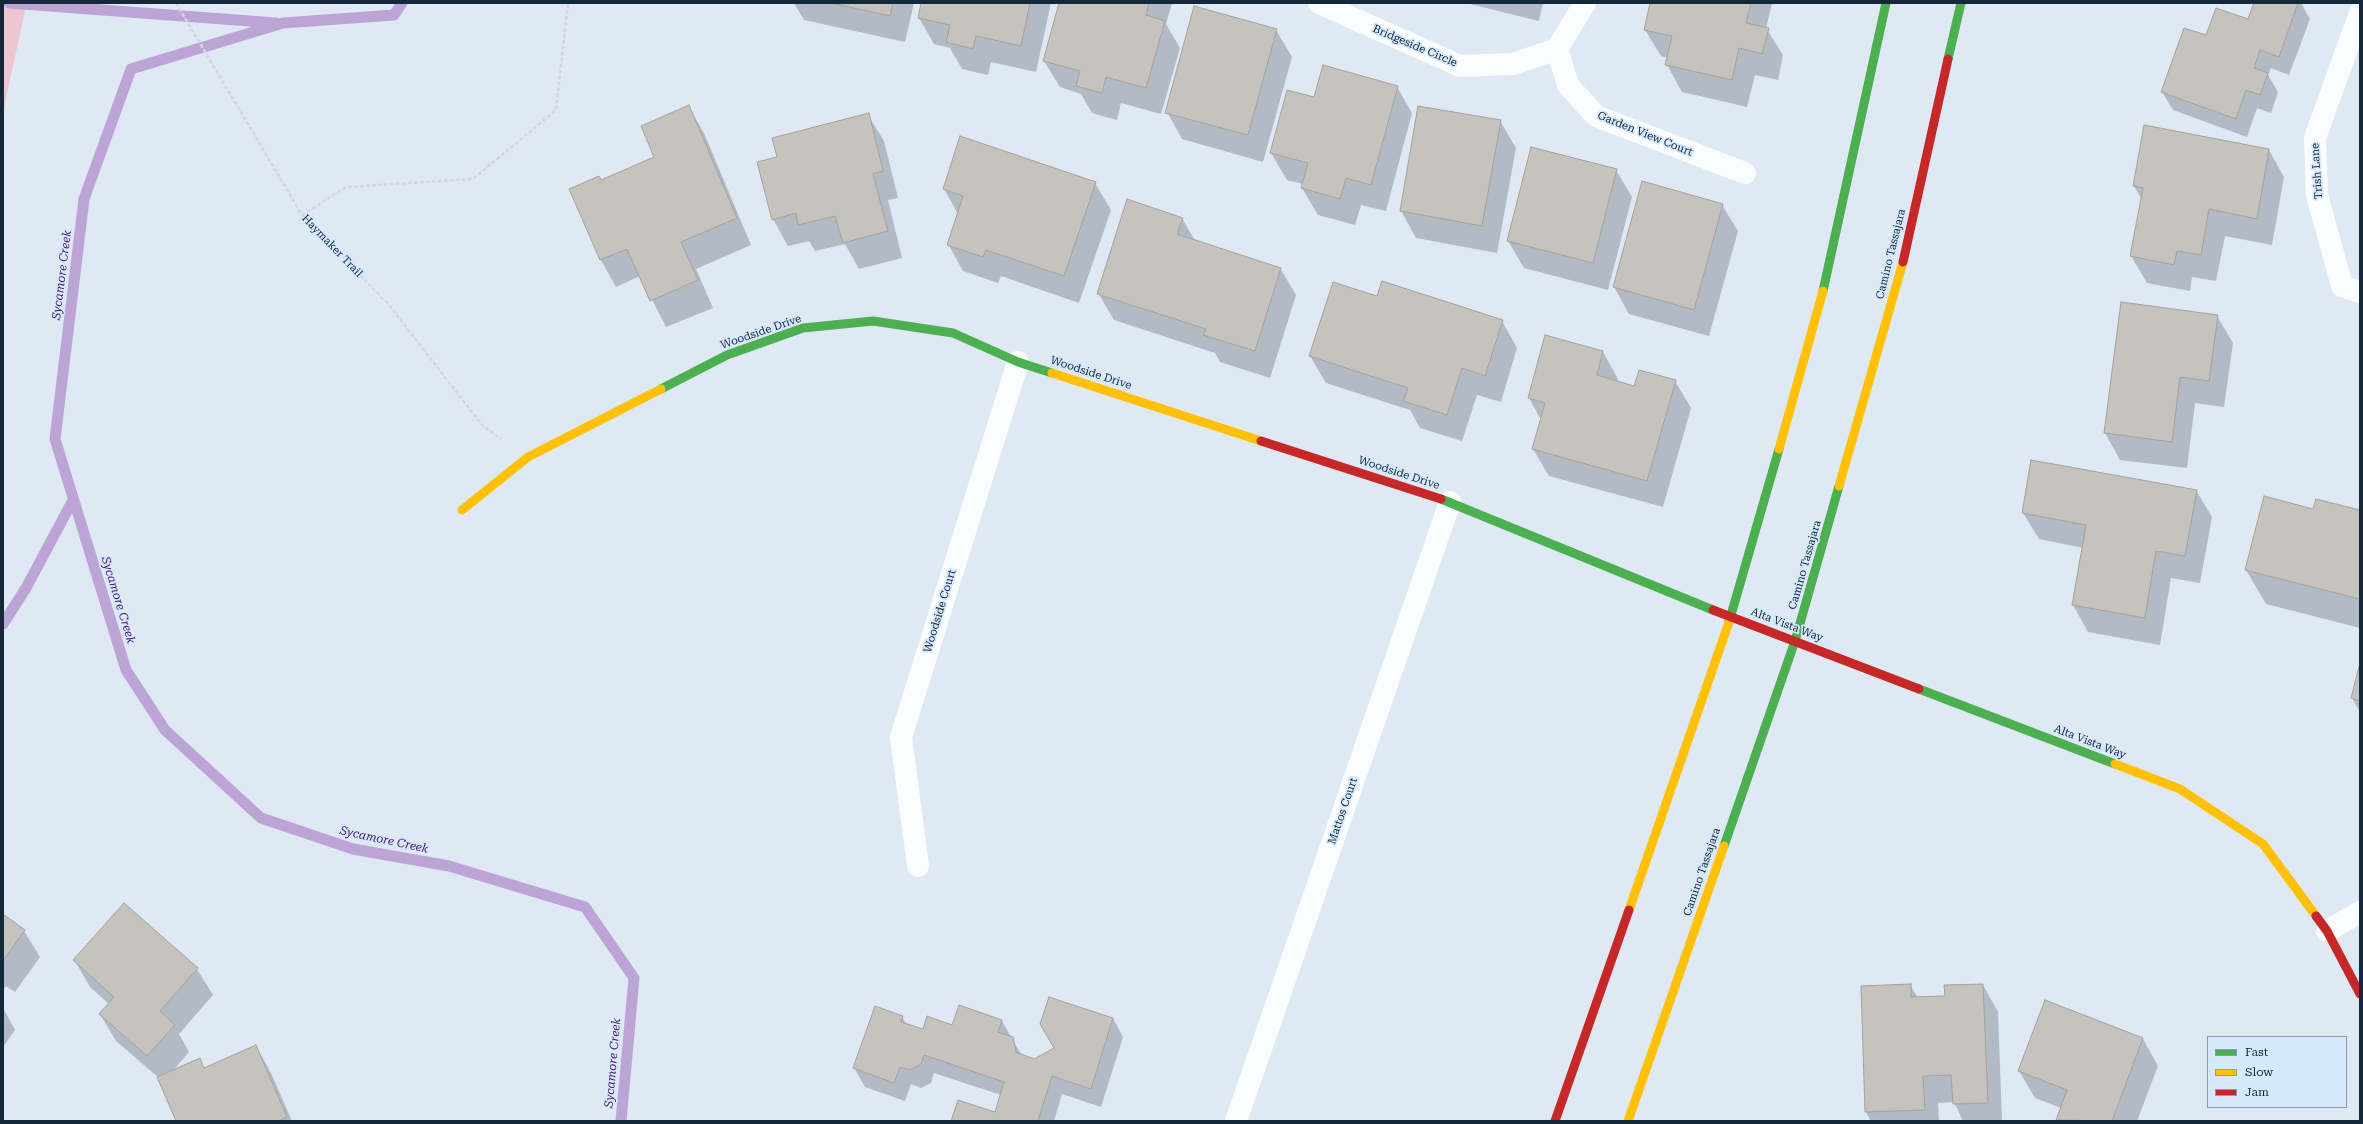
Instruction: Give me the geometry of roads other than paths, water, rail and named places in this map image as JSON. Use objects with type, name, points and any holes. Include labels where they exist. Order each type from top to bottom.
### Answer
[{"type":"main road","points":[[1555,1121],[1731,616],[1821,301],[1886,3]]},
{"type":"main road","name":"Camino Tassajara","points":[[1628,1121],[1796,641],[1901,270],[1961,3]]},
{"type":"main road","name":"Woodside Drive","points":[[462,510],[528,458],[727,355],[804,328],[873,321],[953,332],[1018,362],[1450,502],[1666,592],[1731,616]]},
{"type":"main road","name":"Alta Vista Way","points":[[1731,616],[2180,789],[2263,844],[2327,931],[2360,994]]},
{"type":"street","name":"Bridgeside Circle","points":[[1319,3],[1460,66],[1513,64],[1557,49]]},
{"type":"street","points":[[1557,49],[1585,3]]},
{"type":"street","name":"Trish Lane","points":[[2351,289],[2317,195],[2315,138],[2360,13]]},
{"type":"street","name":"Garden View Court","points":[[1557,49],[1568,85],[1596,116],[1745,173]]},
{"type":"street","name":"Woodside Court","points":[[918,866],[901,737],[1018,362]]},
{"type":"street","name":"Mattos Court","points":[[1236,1121],[1450,502]]},
{"type":"street","points":[[2327,931],[2360,912]]},
{"type":"waterway","points":[[9,3],[276,23]]},
{"type":"waterway","name":"Sycamore Creek","points":[[402,3],[394,15],[283,23],[131,69],[84,199],[55,439],[126,670],[165,730],[261,818],[353,849],[449,866],[585,907],[634,978],[621,1121]]},
{"type":"waterway","points":[[3,624],[26,588],[73,500]]}]
